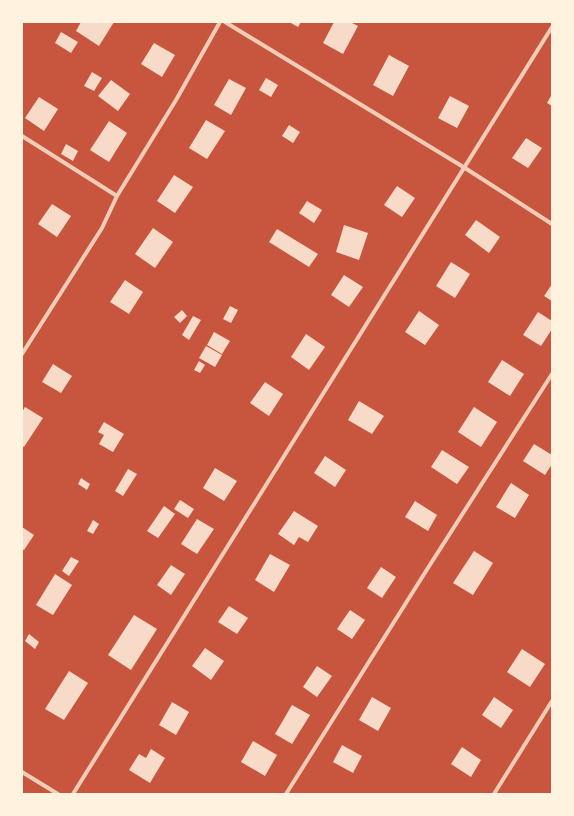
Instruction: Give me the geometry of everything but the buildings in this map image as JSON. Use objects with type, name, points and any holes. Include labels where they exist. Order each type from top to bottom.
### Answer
[{"type":"street","points":[[22,354],[102,228],[117,196],[176,100],[220,22]]},
{"type":"street","points":[[225,22],[465,168],[552,224]]},
{"type":"street","points":[[73,794],[552,27]]},
{"type":"street","points":[[22,136],[117,196]]},
{"type":"street","points":[[286,794],[552,374]]},
{"type":"street","points":[[494,794],[552,701]]},
{"type":"street","points":[[22,772],[58,794]]}]
